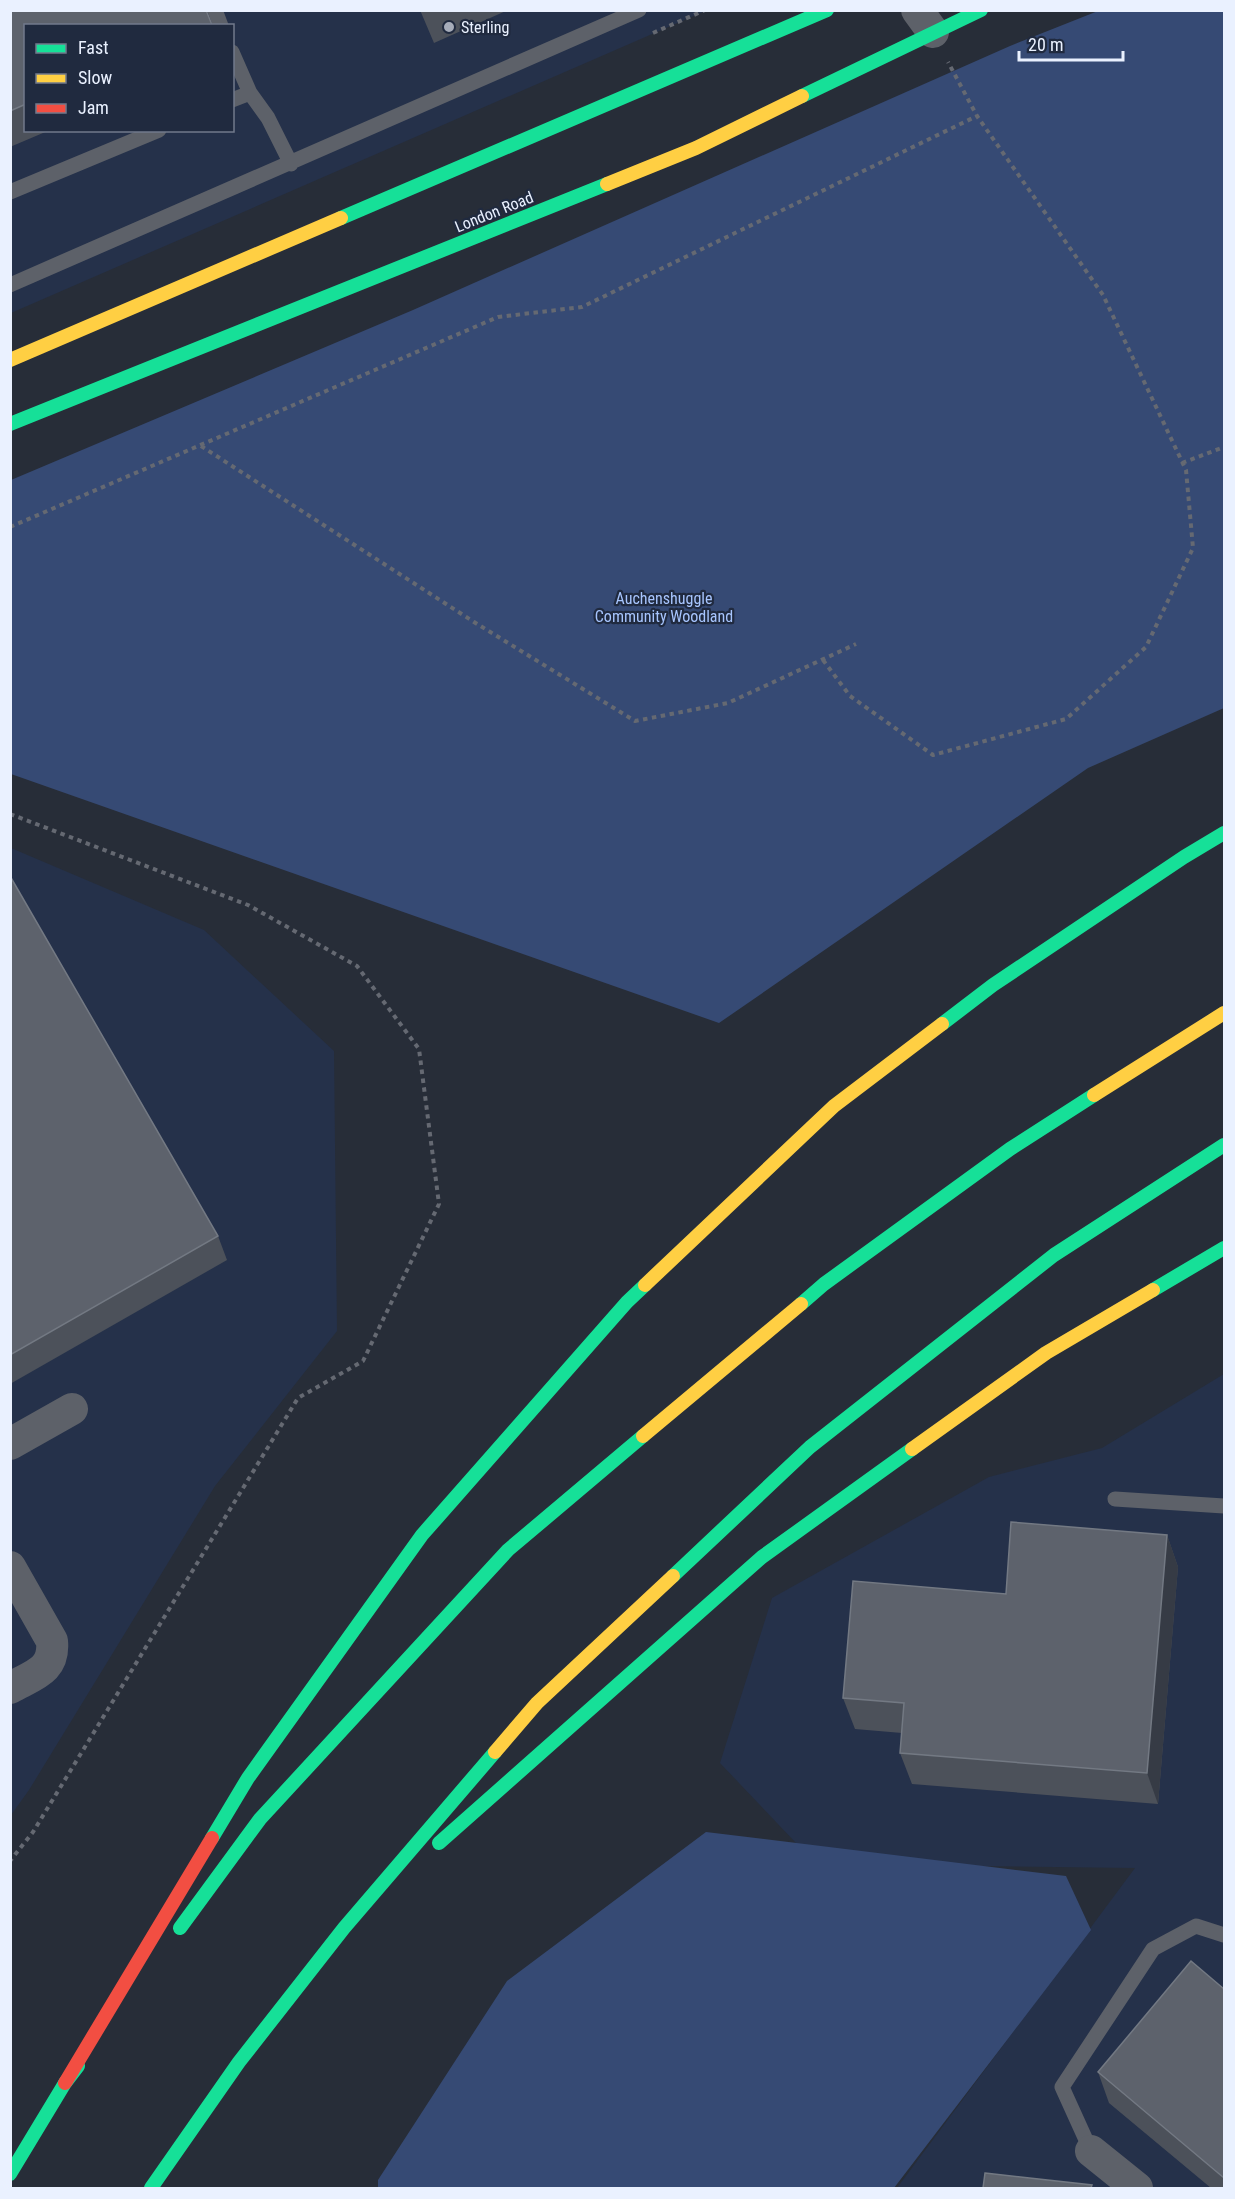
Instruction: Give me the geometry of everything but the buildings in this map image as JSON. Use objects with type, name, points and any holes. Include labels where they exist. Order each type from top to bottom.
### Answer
[{"type":"main road","points":[[10,360],[827,10]]},
{"type":"main road","name":"London Road","points":[[10,424],[696,148],[925,21],[981,10]]},
{"type":"main road","points":[[10,2174],[248,1778],[415,1545],[627,1302],[834,1106],[993,985],[1184,857],[1224,833]]},
{"type":"main road","points":[[169,1942],[260,1819],[508,1550],[824,1284],[1010,1149],[1224,1013]]},
{"type":"main road","points":[[151,2188],[239,2062],[344,1928],[537,1703],[810,1447],[1054,1255],[1224,1145]]},
{"type":"main road","points":[[344,1928],[762,1557],[1046,1353],[1224,1248]]},
{"type":"main road","points":[[65,2083],[148,1970]]},
{"type":"street","points":[[10,1444],[72,1409]]},
{"type":"street","points":[[10,1567],[52,1641],[53,1652],[50,1662],[43,1670],[10,1688]]},
{"type":"street","points":[[1091,2151],[1137,2188]]},
{"type":"lane","points":[[10,285],[639,10]]},
{"type":"lane","points":[[234,57],[250,93],[268,118],[291,164]]},
{"type":"lane","points":[[234,99],[250,93]]},
{"type":"lane","points":[[10,192],[154,132]]},
{"type":"lane","points":[[1115,1499],[1224,1506]]},
{"type":"lane","points":[[1091,2151],[1062,2087],[1153,1949],[1196,1926],[1224,1935]]},
{"type":"path","points":[[823,660],[850,696],[933,755],[1066,719],[1146,647],[1193,548],[1186,470],[1103,296],[977,116],[925,21]]},
{"type":"path","points":[[10,527],[498,317],[582,307],[977,116]]},
{"type":"path","points":[[201,445],[474,622],[634,721],[729,703],[856,644]]},
{"type":"path","points":[[1182,463],[1224,447]]},
{"type":"path","points":[[10,814],[248,904],[357,966],[419,1049],[439,1204],[363,1361],[298,1398],[33,1832],[10,1861]]},
{"type":"shaded area","points":[[11,11],[705,11],[11,313]]},
{"type":"shaded area","points":[[11,848],[204,930],[334,1051],[337,1331],[215,1486],[29,1790],[11,1815]]},
{"type":"shaded area","points":[[1224,1374],[1224,2188],[897,2188],[1135,1868],[816,1864],[720,1763],[772,1598],[989,1477],[1102,1448]]},
{"type":"green space","name":"Auchenshuggle Community Woodland","points":[[1098,11],[1224,11],[1224,708],[1088,768],[719,1023],[11,774],[11,480],[413,310],[1010,46]]},
{"type":"green space","points":[[706,1832],[1066,1876],[1091,1930],[894,2188],[378,2188],[378,2180],[507,1981]]},
{"type":"traffic: fast","points":[[341,218],[827,10]]},
{"type":"traffic: fast","points":[[802,96],[981,10]]},
{"type":"traffic: fast","points":[[10,424],[607,184]]},
{"type":"traffic: fast","points":[[942,1024],[993,985],[1184,857],[1224,833]]},
{"type":"traffic: fast","points":[[801,1304],[824,1284],[1010,1149],[1094,1095]]},
{"type":"traffic: fast","points":[[673,1576],[810,1447],[1054,1255],[1224,1145]]},
{"type":"traffic: fast","points":[[1153,1290],[1224,1248]]},
{"type":"traffic: fast","points":[[212,1838],[248,1778],[422,1535],[627,1302],[645,1285]]},
{"type":"traffic: fast","points":[[180,1928],[260,1819],[508,1550],[643,1436]]},
{"type":"traffic: fast","points":[[439,1843],[762,1557],[912,1449]]},
{"type":"traffic: fast","points":[[151,2188],[239,2062],[344,1928],[495,1752]]},
{"type":"traffic: fast","points":[[10,2174],[65,2083],[78,2066]]},
{"type":"traffic: slow","points":[[607,184],[696,148],[802,96]]},
{"type":"traffic: slow","points":[[10,360],[341,218]]},
{"type":"traffic: slow","points":[[1094,1095],[1224,1013]]},
{"type":"traffic: slow","points":[[645,1285],[834,1106],[942,1024]]},
{"type":"traffic: slow","points":[[912,1449],[1046,1353],[1153,1290]]},
{"type":"traffic: slow","points":[[643,1436],[801,1304]]},
{"type":"traffic: slow","points":[[495,1752],[537,1703],[673,1576]]},
{"type":"traffic: jam","points":[[65,2083],[212,1838]]},
{"type":"place","name":"Sterling","points":[[449,27]]}]
